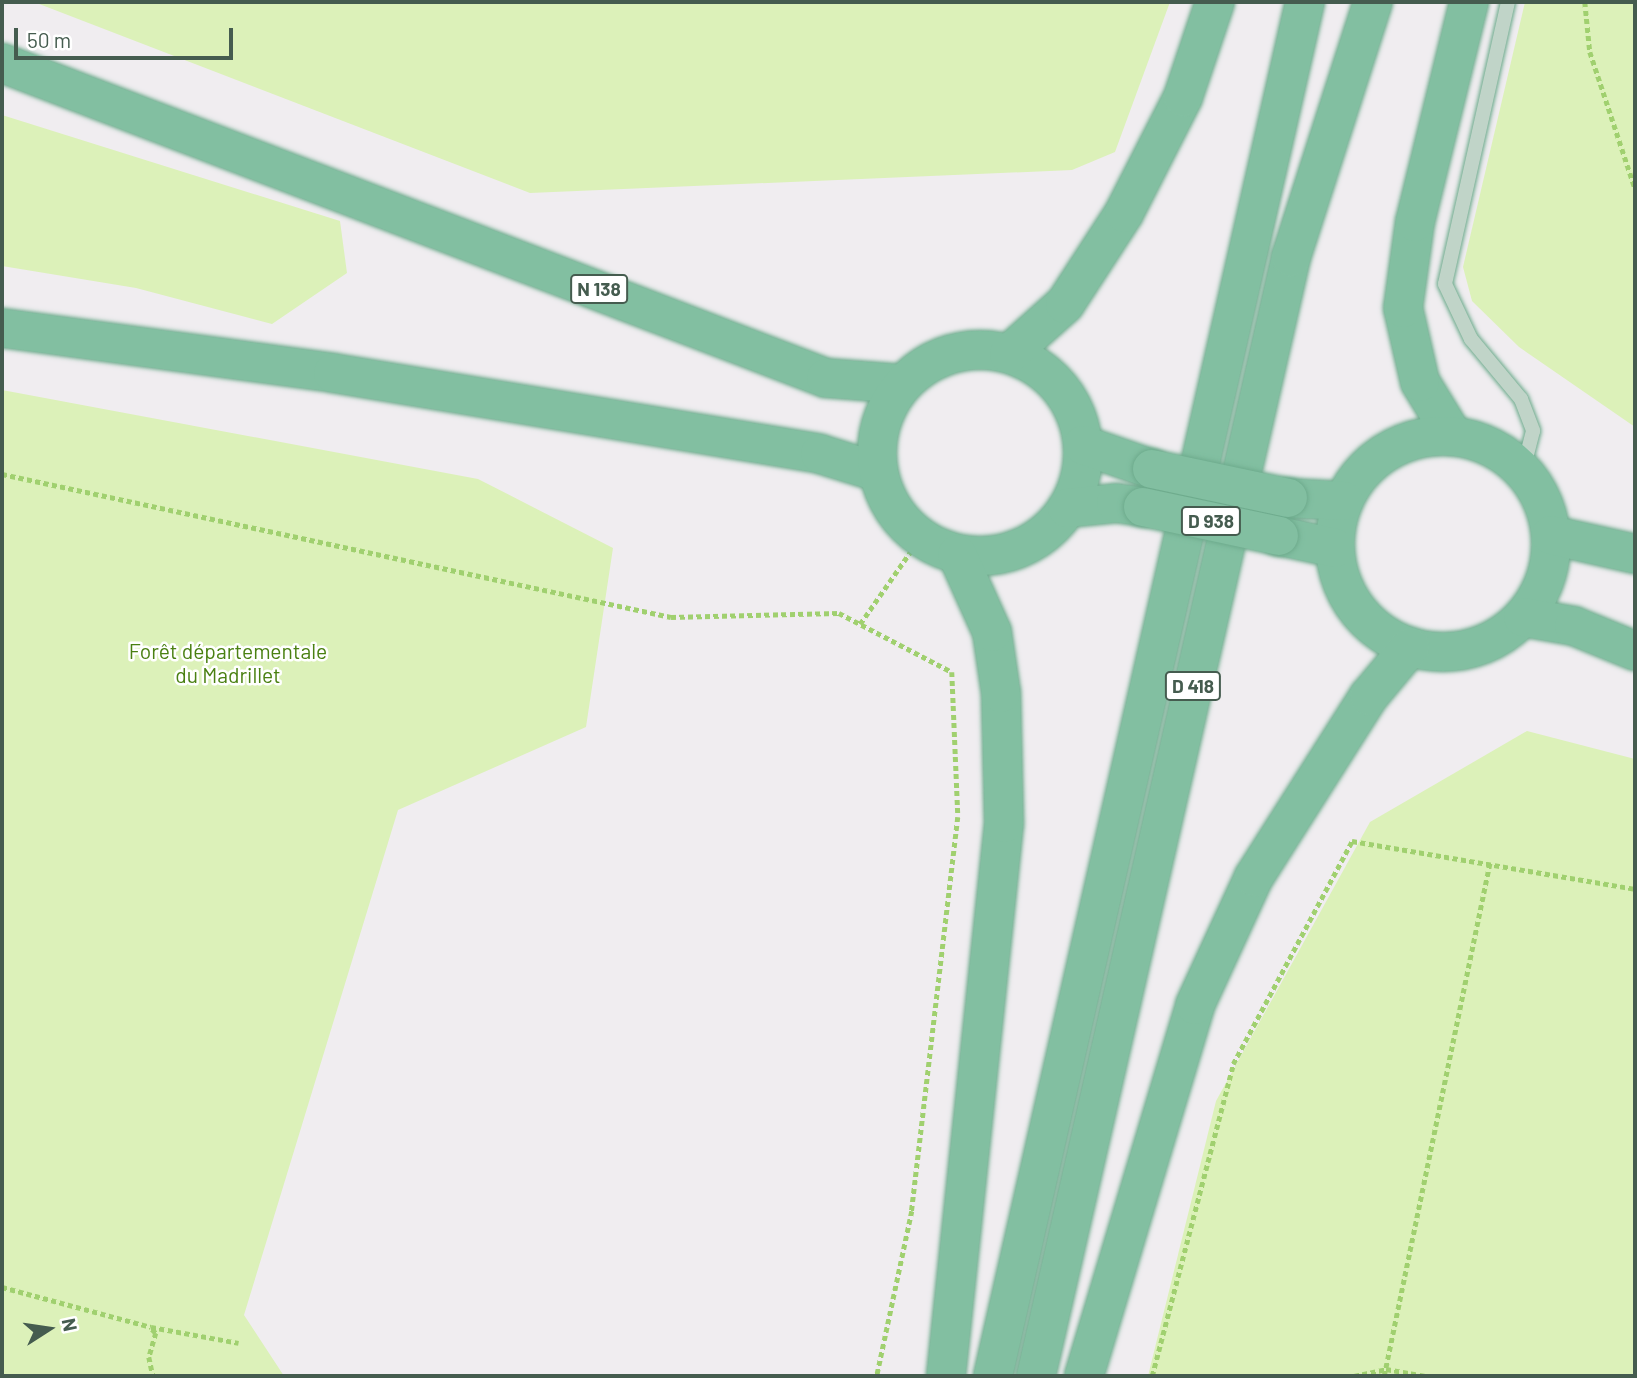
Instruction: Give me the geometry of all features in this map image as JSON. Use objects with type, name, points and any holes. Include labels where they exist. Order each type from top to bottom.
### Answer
[{"type":"highway","points":[[1009,354],[1065,304],[1124,213],[1183,97],[1215,2]]},
{"type":"highway","name":"D 418","points":[[993,1376],[1305,2]]},
{"type":"highway","name":"D 418","points":[[1036,1376],[1291,257],[1373,2]]},
{"type":"highway","points":[[1453,436],[1420,382],[1403,308],[1415,222],[1469,2]]},
{"type":"highway","name":"N 138","points":[[2,63],[826,378],[903,384]]},
{"type":"highway","points":[[2,328],[333,373],[820,454],[878,472]]},
{"type":"highway","points":[[981,349],[1009,354],[1037,367],[1060,388],[1075,415],[1083,444],[1080,478],[1067,508],[1041,536],[1007,553],[957,554],[920,538],[901,520],[878,472],[877,441],[886,410],[903,384],[925,365],[952,353],[981,349]]},
{"type":"highway","points":[[1453,436],[1503,453],[1523,471],[1542,500],[1551,535],[1550,565],[1540,593],[1523,617],[1499,637],[1471,649],[1441,652],[1410,647],[1381,632],[1357,609],[1342,580],[1335,548],[1344,501],[1362,472],[1388,450],[1419,438],[1453,436]]},
{"type":"highway","name":"D 938","points":[[1083,444],[1152,469],[1288,498],[1344,501]]},
{"type":"highway","name":"D 938","points":[[1067,508],[1116,503],[1143,507],[1335,548]]},
{"type":"highway","points":[[1551,535],[1635,554]]},
{"type":"highway","points":[[946,1376],[1004,823],[1000,693],[992,632],[957,554]]},
{"type":"highway","points":[[1523,617],[1574,626],[1635,652]]},
{"type":"highway","points":[[1084,1376],[1195,1005],[1254,877],[1369,696],[1410,647]]},
{"type":"lane","points":[[1508,2],[1446,284],[1471,339],[1521,399],[1533,431],[1523,471]]},
{"type":"path","points":[[1585,2],[1590,52],[1635,188]]},
{"type":"path","points":[[2,474],[671,617],[839,613],[952,672],[958,817],[912,1211],[877,1376]]},
{"type":"path","points":[[860,624],[920,538]]},
{"type":"path","points":[[1152,1376],[1233,1065],[1352,841],[1490,862],[1635,889]]},
{"type":"path","points":[[1384,1376],[1490,862]]},
{"type":"path","points":[[2,1287],[151,1327],[239,1343]]},
{"type":"path","points":[[151,1327],[156,1333],[149,1357],[153,1376]]},
{"type":"path","points":[[1354,1376],[1386,1369],[1425,1376]]},
{"type":"green space","points":[[34,2],[1170,2],[1115,152],[1072,170],[530,193]]},
{"type":"green space","points":[[1525,2],[1635,2],[1635,427],[1519,347],[1472,301],[1463,267]]},
{"type":"green space","points":[[2,115],[340,221],[347,273],[272,324],[136,288],[2,266]]},
{"type":"green space","name":"Forêt départementale du Madrillet","points":[[2,390],[478,479],[613,548],[586,727],[398,810],[244,1315],[284,1376],[2,1376]]},
{"type":"green space","points":[[1527,731],[1635,759],[1635,1376],[1148,1376],[1216,1101],[1370,822]]}]
